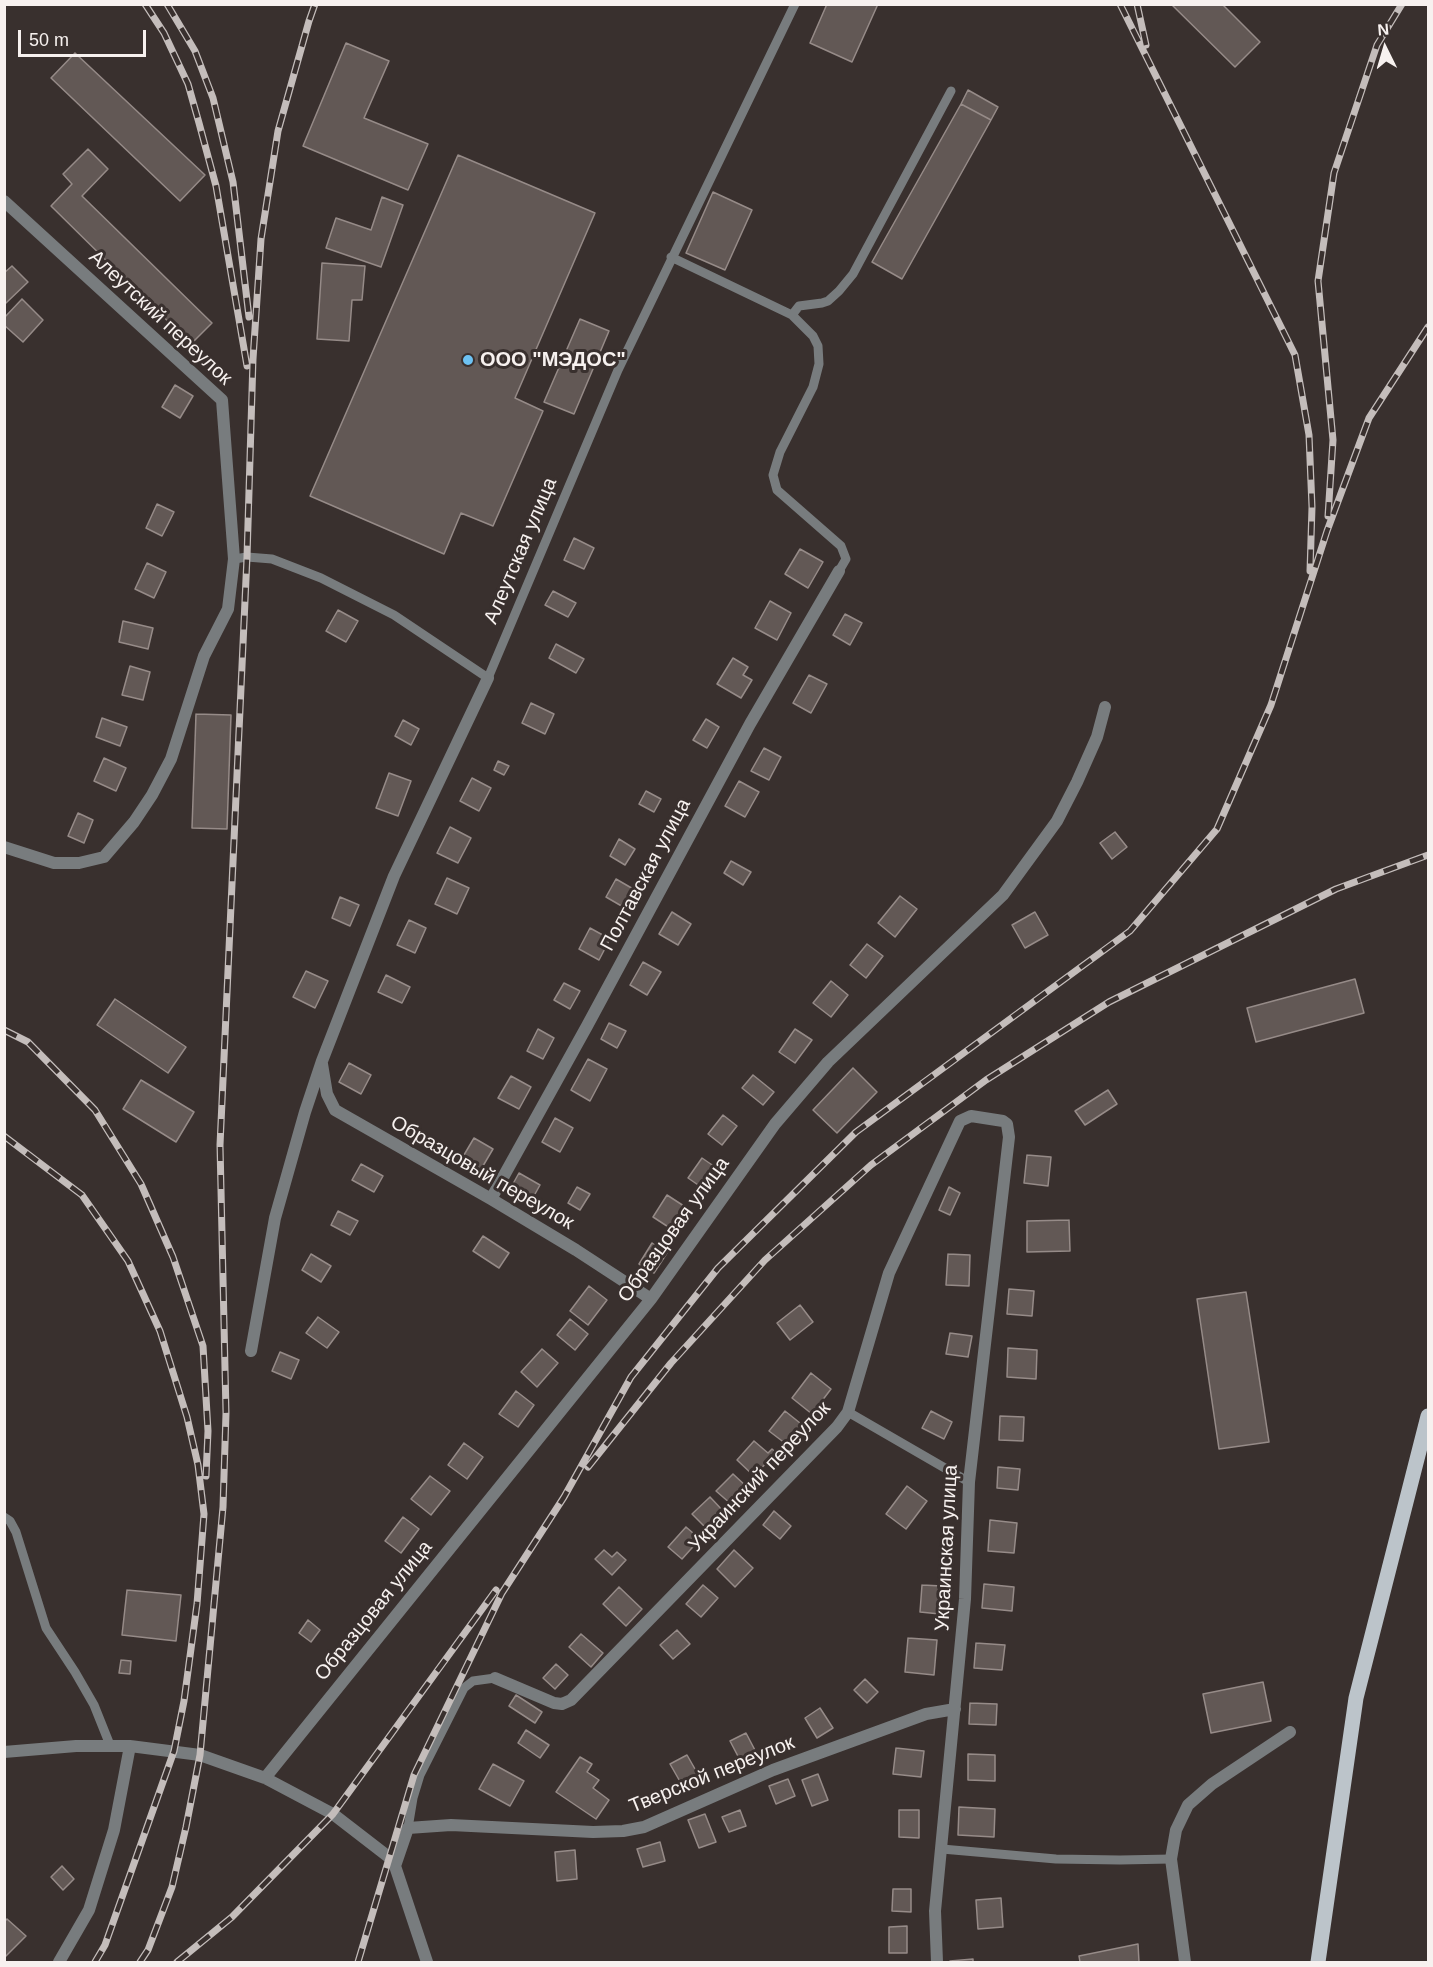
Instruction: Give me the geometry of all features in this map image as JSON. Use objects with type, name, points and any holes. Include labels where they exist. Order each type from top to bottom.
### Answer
[{"type":"main road","points":[[1317,1962],[1356,1698],[1428,1416]]},
{"type":"street","name":"Алеутский переулок","points":[[4,201],[222,400],[234,559],[228,609],[204,656],[171,759],[152,795],[134,822],[104,857],[79,863],[54,863],[4,847]]},
{"type":"street","name":"Полтавская улица","points":[[491,1199],[750,724],[838,571]]},
{"type":"street","name":"Алеутская улица","points":[[251,1351],[274,1218],[322,1061],[394,876],[488,678]]},
{"type":"street","name":"Образцовая улица","points":[[265,1778],[651,1299],[775,1124],[828,1062],[1003,895],[1057,821],[1097,737],[1105,706]]},
{"type":"street","name":"Образцовый переулок","points":[[322,1061],[327,1094],[335,1110],[491,1199],[576,1250],[651,1299]]},
{"type":"street","name":"Украинский переулок","points":[[495,1678],[554,1702],[562,1704],[571,1700],[829,1436],[848,1412],[889,1273],[960,1121],[971,1116],[1004,1121],[1007,1124],[1009,1137]]},
{"type":"street","name":"Украинская улица","points":[[936,1962],[935,1911],[965,1599],[969,1482],[1009,1137]]},
{"type":"street","name":"Тверской переулок","points":[[408,1828],[451,1825],[593,1832],[623,1831],[644,1827],[773,1770],[917,1718],[955,1708]]},
{"type":"street","points":[[1185,1962],[1171,1859],[1176,1830],[1188,1805],[1212,1784],[1290,1732]]},
{"type":"street","points":[[4,1752],[76,1746],[130,1746],[200,1755],[265,1778],[333,1814],[390,1858],[395,1866],[427,1962]]},
{"type":"street","points":[[59,1962],[89,1910],[114,1830],[130,1746]]},
{"type":"street","points":[[395,1866],[408,1828]]},
{"type":"lane","name":"Алеутская улица","points":[[488,678],[618,370],[795,4]]},
{"type":"lane","points":[[792,315],[799,306],[828,301],[853,273],[951,91]]},
{"type":"lane","points":[[671,257],[792,315],[813,336],[818,346],[819,364],[813,387],[780,452],[774,476],[777,490],[841,546],[846,559],[838,571]]},
{"type":"lane","points":[[234,559],[247,557],[272,559],[321,578],[394,615],[488,678]]},
{"type":"lane","points":[[848,1412],[969,1482]]},
{"type":"lane","points":[[4,1516],[16,1532],[46,1628],[94,1705],[110,1745]]},
{"type":"lane","points":[[408,1828],[420,1775],[464,1688],[473,1681],[495,1678]]},
{"type":"lane","points":[[942,1849],[1056,1859],[1171,1859]]},
{"type":"building","points":[[827,4],[878,4],[852,62],[810,43]]},
{"type":"building","points":[[1171,4],[1222,4],[1260,42],[1235,67]]},
{"type":"building","points":[[346,43],[389,61],[364,118],[428,144],[408,190],[303,146]]},
{"type":"building","points":[[75,53],[205,175],[180,201],[51,78]]},
{"type":"building","points":[[968,90],[998,107],[991,120],[961,104]]},
{"type":"building","points":[[961,104],[991,120],[902,279],[872,262]]},
{"type":"building","points":[[88,149],[108,169],[82,196],[212,323],[191,344],[51,206],[72,184],[63,174]]},
{"type":"building","points":[[458,155],[595,213],[515,398],[543,411],[493,526],[461,513],[444,554],[310,496]]},
{"type":"building","points":[[713,192],[752,210],[725,270],[686,253]]},
{"type":"building","points":[[382,197],[403,205],[381,267],[326,248],[336,218],[371,230]]},
{"type":"building","points":[[322,263],[365,266],[362,300],[352,300],[349,341],[317,339]]},
{"type":"building","points":[[12,266],[28,282],[6,303],[4,301],[4,273]]},
{"type":"building","points":[[22,299],[43,320],[23,342],[4,325],[4,318]]},
{"type":"building","points":[[580,319],[609,331],[574,414],[544,402]]},
{"type":"building","points":[[175,385],[193,396],[180,418],[162,407]]},
{"type":"building","points":[[157,504],[174,512],[162,536],[146,528]]},
{"type":"building","points":[[574,538],[594,548],[584,569],[564,560]]},
{"type":"building","points":[[800,549],[823,562],[808,588],[785,574]]},
{"type":"building","points":[[147,563],[166,572],[154,598],[135,589]]},
{"type":"building","points":[[553,591],[576,603],[568,617],[545,605]]},
{"type":"building","points":[[770,601],[791,613],[777,640],[755,628]]},
{"type":"building","points":[[338,610],[358,621],[346,642],[326,631]]},
{"type":"building","points":[[845,614],[862,623],[850,645],[833,635]]},
{"type":"building","points":[[123,621],[153,628],[148,649],[119,642]]},
{"type":"building","points":[[556,644],[584,659],[576,673],[549,658]]},
{"type":"building","points":[[733,658],[748,667],[743,675],[752,680],[741,698],[717,684]]},
{"type":"building","points":[[130,666],[150,672],[143,700],[122,695]]},
{"type":"building","points":[[809,675],[827,684],[811,713],[793,703]]},
{"type":"building","points":[[531,703],[554,714],[545,734],[522,723]]},
{"type":"building","points":[[196,714],[231,715],[227,829],[192,828]]},
{"type":"building","points":[[102,718],[127,727],[120,746],[96,737]]},
{"type":"building","points":[[706,719],[719,727],[707,748],[693,740]]},
{"type":"building","points":[[403,720],[419,729],[411,745],[395,736]]},
{"type":"building","points":[[764,748],[781,757],[769,780],[751,771]]},
{"type":"building","points":[[104,758],[126,768],[116,791],[94,781]]},
{"type":"building","points":[[498,761],[509,766],[504,775],[494,770]]},
{"type":"building","points":[[389,773],[411,781],[398,816],[376,808]]},
{"type":"building","points":[[472,778],[491,788],[479,811],[460,801]]},
{"type":"building","points":[[739,781],[759,792],[745,817],[725,806]]},
{"type":"building","points":[[646,791],[661,799],[654,812],[639,804]]},
{"type":"building","points":[[78,813],[93,820],[84,843],[68,836]]},
{"type":"building","points":[[450,827],[471,838],[458,863],[437,853]]},
{"type":"building","points":[[1115,832],[1127,847],[1112,859],[1100,843]]},
{"type":"building","points":[[619,839],[635,849],[625,865],[610,856]]},
{"type":"building","points":[[731,861],[751,872],[743,885],[724,873]]},
{"type":"building","points":[[447,878],[469,888],[457,914],[435,904]]},
{"type":"building","points":[[616,879],[635,890],[625,908],[606,897]]},
{"type":"building","points":[[900,896],[917,909],[895,937],[878,923]]},
{"type":"building","points":[[340,897],[359,905],[350,926],[332,918]]},
{"type":"building","points":[[672,912],[691,924],[678,945],[659,934]]},
{"type":"building","points":[[1035,912],[1048,935],[1025,948],[1012,925]]},
{"type":"building","points":[[409,920],[426,928],[415,953],[397,945]]},
{"type":"building","points":[[590,928],[610,939],[599,960],[579,949]]},
{"type":"building","points":[[867,944],[883,956],[866,978],[850,965]]},
{"type":"building","points":[[643,962],[661,972],[647,995],[630,985]]},
{"type":"building","points":[[306,971],[328,981],[315,1008],[293,997]]},
{"type":"building","points":[[386,975],[410,987],[402,1003],[378,992]]},
{"type":"building","points":[[1355,979],[1364,1013],[1256,1042],[1247,1008]]},
{"type":"building","points":[[831,981],[848,995],[831,1017],[813,1003]]},
{"type":"building","points":[[564,983],[580,991],[570,1009],[554,1000]]},
{"type":"building","points":[[115,999],[186,1047],[168,1073],[97,1025]]},
{"type":"building","points":[[609,1023],[626,1031],[617,1048],[601,1039]]},
{"type":"building","points":[[538,1029],[554,1038],[543,1059],[527,1051]]},
{"type":"building","points":[[795,1029],[812,1040],[795,1063],[779,1052]]},
{"type":"building","points":[[588,1059],[607,1069],[590,1101],[571,1090]]},
{"type":"building","points":[[349,1063],[371,1075],[361,1094],[339,1082]]},
{"type":"building","points":[[853,1068],[877,1092],[837,1133],[813,1110]]},
{"type":"building","points":[[753,1075],[774,1092],[763,1105],[742,1088]]},
{"type":"building","points":[[511,1076],[531,1087],[519,1109],[498,1098]]},
{"type":"building","points":[[141,1080],[194,1112],[176,1142],[123,1109]]},
{"type":"building","points":[[1108,1090],[1117,1104],[1085,1125],[1075,1111]]},
{"type":"building","points":[[723,1115],[737,1126],[722,1145],[708,1134]]},
{"type":"building","points":[[555,1118],[573,1128],[560,1152],[542,1142]]},
{"type":"building","points":[[474,1138],[493,1149],[480,1171],[461,1160]]},
{"type":"building","points":[[1027,1155],[1051,1157],[1048,1186],[1024,1183]]},
{"type":"building","points":[[702,1158],[718,1169],[704,1189],[688,1178]]},
{"type":"building","points":[[361,1164],[383,1176],[374,1192],[352,1180]]},
{"type":"building","points":[[519,1173],[540,1185],[530,1203],[509,1191]]},
{"type":"building","points":[[577,1187],[590,1194],[580,1210],[568,1203]]},
{"type":"building","points":[[949,1187],[960,1193],[950,1215],[939,1210]]},
{"type":"building","points":[[667,1195],[687,1208],[673,1230],[653,1217]]},
{"type":"building","points":[[338,1211],[358,1221],[350,1235],[331,1225]]},
{"type":"building","points":[[1069,1220],[1070,1251],[1027,1252],[1027,1221]]},
{"type":"building","points":[[483,1236],[509,1253],[499,1268],[473,1251]]},
{"type":"building","points":[[652,1243],[667,1253],[654,1273],[639,1264]]},
{"type":"building","points":[[311,1254],[331,1266],[321,1282],[302,1270]]},
{"type":"building","points":[[948,1254],[970,1255],[969,1286],[946,1285]]},
{"type":"building","points":[[589,1286],[607,1300],[588,1325],[570,1311]]},
{"type":"building","points":[[1009,1289],[1034,1291],[1032,1316],[1007,1314]]},
{"type":"building","points":[[1246,1292],[1269,1442],[1219,1449],[1197,1299]]},
{"type":"building","points":[[800,1305],[813,1322],[790,1340],[777,1323]]},
{"type":"building","points":[[318,1317],[339,1332],[327,1348],[306,1333]]},
{"type":"building","points":[[570,1319],[588,1334],[575,1350],[557,1335]]},
{"type":"building","points":[[950,1333],[972,1336],[968,1357],[946,1354]]},
{"type":"building","points":[[1008,1348],[1037,1350],[1036,1379],[1007,1377]]},
{"type":"building","points":[[542,1349],[558,1363],[537,1387],[521,1372]]},
{"type":"building","points":[[280,1352],[299,1360],[291,1379],[272,1371]]},
{"type":"building","points":[[811,1373],[831,1389],[812,1414],[792,1398]]},
{"type":"building","points":[[516,1391],[534,1405],[518,1427],[499,1414]]},
{"type":"building","points":[[785,1411],[805,1427],[790,1447],[769,1431]]},
{"type":"building","points":[[931,1411],[952,1422],[944,1439],[922,1428]]},
{"type":"building","points":[[1000,1416],[1024,1417],[1023,1441],[999,1440]]},
{"type":"building","points":[[754,1441],[768,1453],[772,1449],[781,1457],[774,1465],[769,1460],[754,1476],[737,1460]]},
{"type":"building","points":[[464,1443],[483,1457],[467,1479],[448,1465]]},
{"type":"building","points":[[998,1467],[1020,1469],[1018,1490],[997,1488]]},
{"type":"building","points":[[733,1474],[747,1487],[731,1504],[716,1491]]},
{"type":"building","points":[[430,1476],[450,1491],[431,1515],[411,1499]]},
{"type":"building","points":[[907,1486],[927,1501],[906,1529],[886,1514]]},
{"type":"building","points":[[710,1497],[725,1513],[708,1530],[692,1514]]},
{"type":"building","points":[[774,1511],[791,1526],[780,1539],[763,1525]]},
{"type":"building","points":[[403,1517],[419,1529],[401,1553],[385,1541]]},
{"type":"building","points":[[990,1520],[1017,1523],[1014,1553],[988,1551]]},
{"type":"building","points":[[686,1527],[700,1539],[682,1559],[668,1547]]},
{"type":"building","points":[[604,1550],[612,1557],[617,1552],[626,1560],[612,1575],[595,1559]]},
{"type":"building","points":[[734,1550],[753,1568],[735,1587],[717,1569]]},
{"type":"building","points":[[984,1584],[1014,1587],[1012,1611],[982,1608]]},
{"type":"building","points":[[703,1585],[718,1598],[701,1617],[686,1604]]},
{"type":"building","points":[[922,1585],[942,1586],[940,1614],[920,1612]]},
{"type":"building","points":[[619,1587],[642,1609],[626,1626],[603,1604]]},
{"type":"building","points":[[127,1590],[181,1595],[176,1641],[122,1635]]},
{"type":"building","points":[[308,1620],[320,1630],[311,1642],[299,1633]]},
{"type":"building","points":[[677,1630],[690,1644],[673,1659],[660,1645]]},
{"type":"building","points":[[581,1634],[603,1653],[591,1667],[569,1647]]},
{"type":"building","points":[[908,1638],[937,1640],[934,1675],[905,1672]]},
{"type":"building","points":[[976,1643],[1005,1645],[1002,1670],[974,1668]]},
{"type":"building","points":[[121,1660],[131,1661],[130,1674],[119,1673]]},
{"type":"building","points":[[556,1664],[568,1675],[555,1689],[543,1678]]},
{"type":"building","points":[[865,1679],[878,1692],[867,1703],[854,1690]]},
{"type":"building","points":[[1263,1682],[1271,1721],[1211,1733],[1203,1694]]},
{"type":"building","points":[[516,1695],[542,1712],[535,1723],[509,1706]]},
{"type":"building","points":[[970,1703],[997,1704],[996,1725],[969,1724]]},
{"type":"building","points":[[820,1708],[833,1728],[817,1738],[805,1718]]},
{"type":"building","points":[[526,1730],[549,1745],[540,1758],[518,1743]]},
{"type":"building","points":[[746,1733],[757,1754],[741,1762],[730,1741]]},
{"type":"building","points":[[896,1748],[924,1751],[921,1777],[893,1774]]},
{"type":"building","points":[[968,1754],[995,1755],[995,1781],[968,1780]]},
{"type":"building","points":[[687,1755],[699,1776],[682,1785],[670,1764]]},
{"type":"building","points":[[580,1757],[592,1764],[587,1772],[599,1780],[593,1788],[609,1800],[596,1819],[556,1792]]},
{"type":"building","points":[[493,1764],[524,1781],[510,1806],[479,1789]]},
{"type":"building","points":[[818,1774],[828,1800],[812,1806],[802,1780]]},
{"type":"building","points":[[788,1779],[795,1796],[776,1804],[769,1786]]},
{"type":"building","points":[[959,1807],[995,1809],[994,1837],[958,1835]]},
{"type":"building","points":[[740,1810],[746,1826],[729,1832],[722,1817]]},
{"type":"building","points":[[899,1810],[919,1810],[919,1838],[899,1837]]},
{"type":"building","points":[[705,1814],[716,1842],[699,1848],[688,1820]]},
{"type":"building","points":[[660,1842],[665,1861],[643,1867],[637,1849]]},
{"type":"building","points":[[575,1850],[577,1879],[557,1881],[555,1852]]},
{"type":"building","points":[[62,1866],[74,1879],[63,1890],[51,1877]]},
{"type":"building","points":[[893,1889],[911,1889],[911,1912],[892,1911]]},
{"type":"building","points":[[1001,1898],[1003,1927],[978,1929],[976,1900]]},
{"type":"building","points":[[7,1919],[26,1936],[4,1958],[4,1922]]},
{"type":"building","points":[[907,1926],[907,1953],[889,1953],[889,1927]]},
{"type":"building","points":[[1138,1944],[1139,1962],[1080,1962],[1079,1956]]},
{"type":"building","points":[[973,1959],[973,1962],[950,1962],[950,1961]]},
{"type":"railway","points":[[145,4],[164,33],[188,84],[199,123],[216,186],[247,366]]},
{"type":"railway","points":[[167,4],[195,51],[213,98],[233,182],[249,317]]},
{"type":"railway","points":[[140,1962],[148,1950],[172,1887],[200,1755],[223,1507],[226,1413],[220,1145],[247,557],[253,359],[261,239],[278,131],[315,4]]},
{"type":"railway","points":[[1120,4],[1295,355],[1309,435],[1312,507],[1310,571]]},
{"type":"railway","points":[[1137,4],[1146,45]]},
{"type":"railway","points":[[1328,516],[1333,440],[1318,281],[1334,173],[1377,45],[1402,4]]},
{"type":"railway","points":[[358,1962],[414,1775],[502,1593],[564,1497],[631,1377],[718,1268],[856,1132],[1130,931],[1217,829],[1271,705],[1327,531],[1369,418],[1428,327]]},
{"type":"railway","points":[[588,1467],[671,1363],[765,1260],[871,1165],[986,1080],[1109,1002],[1336,889],[1428,855]]},
{"type":"railway","points":[[4,1030],[28,1042],[95,1110],[141,1184],[173,1257],[203,1346],[208,1431],[206,1476]]},
{"type":"railway","points":[[4,1136],[82,1195],[128,1261],[160,1331],[187,1417],[198,1465],[204,1514],[197,1604],[184,1701],[174,1751],[105,1945],[95,1962]]},
{"type":"railway","points":[[177,1962],[232,1917],[333,1814],[496,1590]]},
{"type":"place","name":"ООО \"МЭДОС\"","points":[[468,360]]}]
